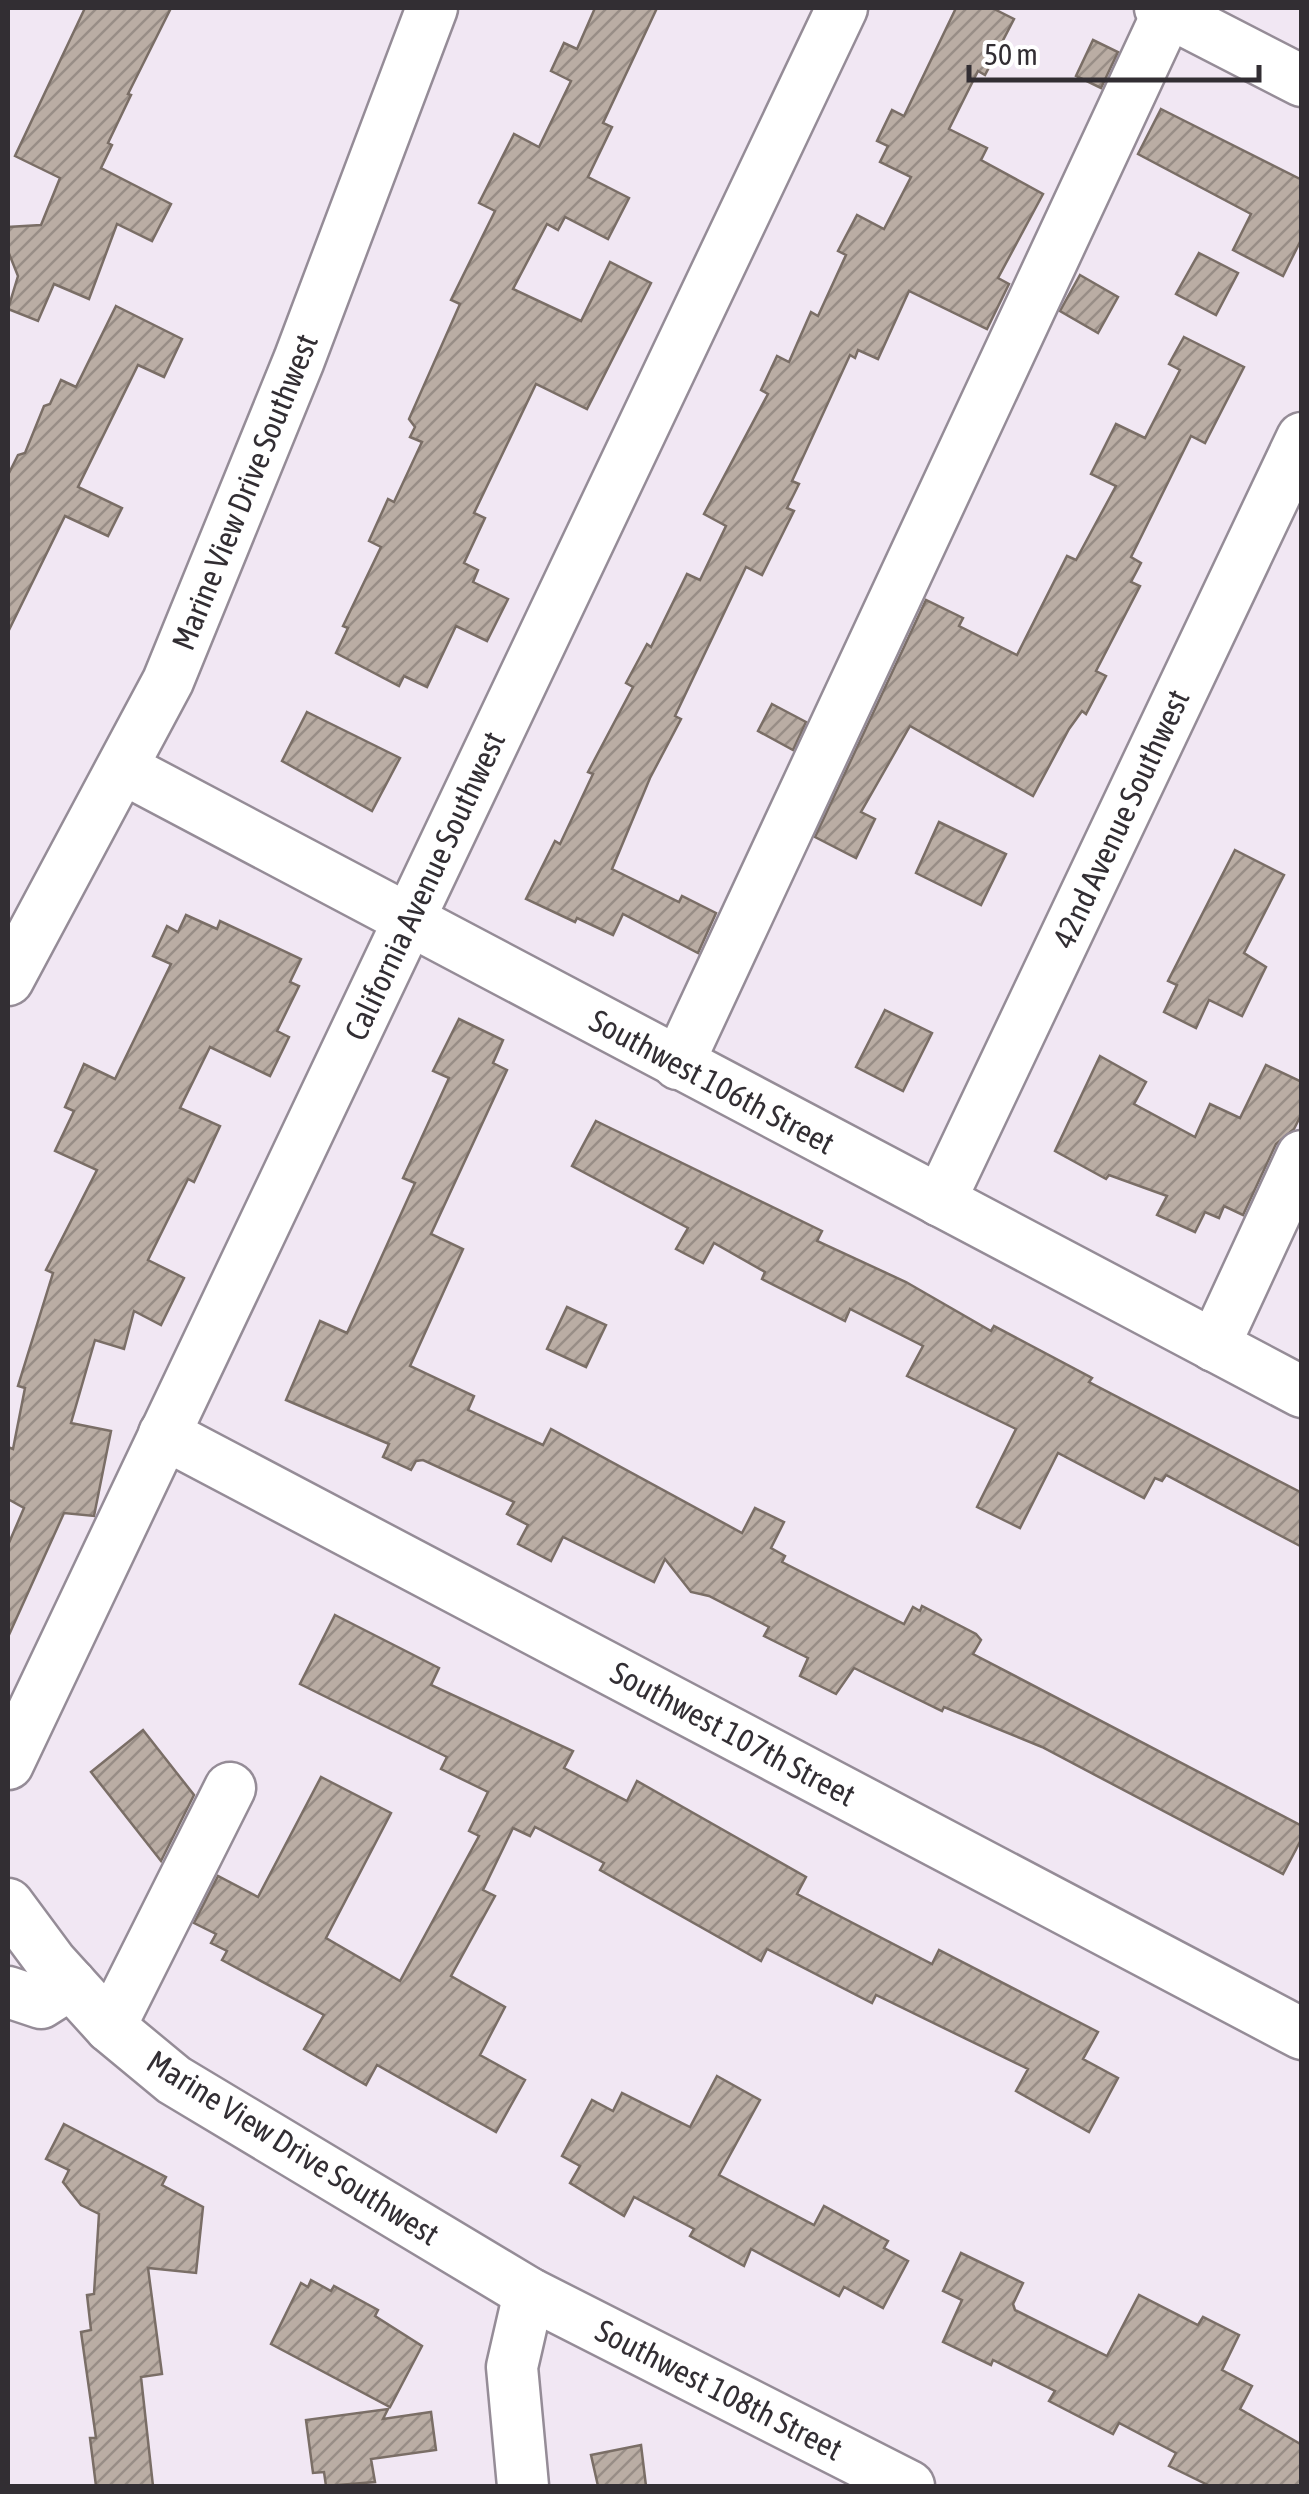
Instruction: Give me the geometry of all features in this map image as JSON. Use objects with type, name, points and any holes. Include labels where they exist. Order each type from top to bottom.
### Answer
[{"type":"street","name":"Marine View Drive Southwest","points":[[12,967],[124,769],[168,681],[239,513],[432,8]]},
{"type":"street","name":"California Avenue Southwest","points":[[8,1764],[842,8]]},
{"type":"street","points":[[678,1064],[1166,9],[1302,81]]},
{"type":"street","name":"42nd Avenue Southwest","points":[[940,1201],[1302,438]]},
{"type":"street","name":"Southwest 106th Street","points":[[124,769],[1302,1392]]},
{"type":"street","points":[[1214,1346],[1302,1156]]},
{"type":"street","name":"Southwest 107th Street","points":[[164,1434],[1302,2034]]},
{"type":"street","points":[[110,2026],[230,1788]]},
{"type":"street","name":"Marine View Drive Southwest","points":[[8,1904],[110,2026],[174,2080],[529,2293]]},
{"type":"street","points":[[8,1992],[42,2003],[71,1984]]},
{"type":"street","points":[[523,2486],[512,2367],[529,2293]]},
{"type":"street","name":"Southwest 108th Street","points":[[529,2293],[909,2486]]},
{"type":"building","points":[[85,8],[171,8],[128,94],[131,95],[108,143],[112,145],[101,168],[171,204],[152,241],[117,224],[89,299],[54,284],[38,321],[8,309],[18,276],[8,251],[8,227],[41,225],[60,178],[15,156]]},
{"type":"building","points":[[595,8],[657,8],[603,123],[612,127],[588,177],[629,198],[608,239],[565,217],[558,230],[547,224],[513,289],[581,321],[610,262],[651,283],[587,409],[536,384],[474,513],[485,518],[464,563],[478,570],[473,582],[508,599],[487,641],[456,626],[427,687],[404,676],[399,686],[336,653],[348,628],[343,626],[381,547],[369,541],[388,499],[394,502],[422,442],[410,437],[415,427],[409,419],[460,304],[451,300],[495,211],[479,203],[514,134],[539,147],[571,81],[551,71],[564,43],[577,49]]},
{"type":"building","points":[[956,8],[992,8],[1014,19],[985,75],[978,71],[949,129],[987,148],[981,160],[1043,194],[998,278],[1009,284],[987,329],[909,291],[878,359],[858,350],[855,358],[850,355],[792,481],[799,484],[787,508],[794,511],[762,575],[746,567],[675,716],[681,719],[650,778],[612,869],[679,902],[682,896],[716,913],[698,953],[623,914],[613,935],[577,918],[575,922],[526,899],[555,841],[560,844],[593,774],[588,772],[633,687],[626,683],[647,644],[651,647],[687,574],[700,580],[726,526],[704,514],[768,394],[761,390],[777,356],[789,362],[811,312],[818,316],[846,255],[838,251],[857,215],[884,229],[911,177],[880,162],[888,146],[877,141],[892,110],[904,116]]},
{"type":"building","points":[[1093,40],[1118,52],[1101,88],[1076,76]]},
{"type":"building","points":[[1161,109],[1302,180],[1302,238],[1283,276],[1233,250],[1251,214],[1138,154]]},
{"type":"building","points":[[1199,253],[1238,273],[1216,315],[1176,294]]},
{"type":"building","points":[[1080,275],[1118,297],[1098,333],[1060,311]]},
{"type":"building","points":[[116,306],[182,339],[164,377],[138,365],[78,487],[122,508],[108,536],[65,516],[8,632],[8,475],[18,455],[25,453],[44,406],[50,404],[61,380],[76,387]]},
{"type":"building","points":[[1184,337],[1244,367],[1205,443],[1191,436],[1131,557],[1141,563],[1131,582],[1140,586],[1096,671],[1106,676],[1086,714],[1082,711],[1069,729],[1033,796],[910,726],[861,812],[875,819],[856,858],[815,837],[926,600],[963,618],[959,626],[1017,655],[1067,556],[1076,560],[1116,486],[1091,474],[1116,424],[1145,438],[1180,370],[1169,364]]},
{"type":"building","points":[[772,704],[806,722],[793,750],[758,731]]},
{"type":"building","points":[[307,712],[400,758],[372,811],[282,761]]},
{"type":"building","points":[[939,822],[1006,854],[981,905],[916,873]]},
{"type":"building","points":[[1235,850],[1284,875],[1244,953],[1266,967],[1242,1016],[1209,1000],[1196,1028],[1164,1012],[1177,985],[1168,981]]},
{"type":"building","points":[[186,915],[217,929],[220,921],[301,959],[290,982],[299,986],[277,1031],[289,1037],[270,1076],[210,1047],[180,1108],[220,1126],[194,1182],[188,1179],[148,1260],[184,1278],[161,1325],[134,1311],[124,1349],[95,1340],[71,1423],[111,1431],[94,1516],[64,1513],[8,1637],[8,1545],[24,1508],[8,1499],[8,1447],[13,1449],[25,1388],[18,1386],[53,1273],[46,1270],[97,1170],[55,1151],[74,1111],[65,1107],[84,1064],[115,1079],[171,964],[153,956],[167,926],[178,932]]},
{"type":"building","points":[[885,1010],[932,1033],[903,1091],[856,1067]]},
{"type":"building","points":[[459,1019],[503,1040],[493,1063],[507,1070],[431,1234],[463,1249],[410,1366],[474,1396],[468,1410],[543,1445],[551,1429],[742,1533],[755,1508],[784,1522],[771,1548],[785,1556],[782,1562],[904,1624],[913,1607],[920,1611],[922,1606],[976,1634],[981,1640],[973,1654],[1302,1826],[1302,1838],[1283,1874],[1042,1747],[944,1707],[942,1711],[854,1668],[836,1694],[800,1676],[808,1658],[764,1636],[769,1627],[709,1596],[691,1592],[665,1559],[654,1582],[563,1537],[551,1561],[518,1544],[528,1525],[507,1514],[514,1502],[423,1460],[416,1461],[411,1470],[383,1457],[389,1444],[286,1400],[320,1321],[347,1333],[415,1183],[403,1178],[449,1078],[433,1071]]},
{"type":"building","points":[[1100,1056],[1146,1082],[1134,1104],[1195,1137],[1210,1104],[1240,1118],[1266,1065],[1302,1082],[1302,1113],[1294,1129],[1276,1144],[1243,1215],[1224,1206],[1219,1218],[1205,1212],[1195,1232],[1157,1215],[1167,1196],[1109,1175],[1106,1179],[1055,1151]]},
{"type":"building","points":[[596,1121],[822,1231],[817,1241],[906,1282],[991,1331],[994,1326],[1092,1378],[1089,1382],[1302,1493],[1302,1547],[1166,1475],[1162,1481],[1155,1478],[1144,1498],[1058,1453],[1020,1528],[977,1507],[1016,1429],[907,1376],[923,1346],[850,1309],[845,1321],[762,1279],[765,1272],[714,1243],[703,1263],[676,1249],[688,1228],[572,1166]]},
{"type":"building","points":[[567,1307],[606,1325],[586,1367],[547,1349]]},
{"type":"building","points":[[335,1615],[439,1668],[431,1685],[573,1751],[564,1768],[627,1801],[637,1781],[806,1877],[797,1894],[932,1964],[939,1950],[1098,2032],[1083,2059],[1118,2078],[1089,2132],[1016,2091],[1028,2069],[876,1995],[872,2003],[767,1949],[761,1961],[600,1870],[604,1863],[535,1827],[530,1836],[513,1828],[483,1890],[495,1896],[451,1976],[505,2007],[480,2055],[525,2080],[496,2132],[377,2065],[366,2085],[304,2049],[324,2015],[222,1960],[227,1951],[211,1943],[216,1934],[194,1923],[218,1876],[258,1897],[321,1777],[391,1813],[326,1938],[400,1981],[479,1836],[469,1831],[488,1792],[441,1769],[447,1757],[300,1684]]},
{"type":"building","points":[[143,1730],[194,1795],[161,1861],[91,1772]]},
{"type":"building","points":[[717,2076],[760,2100],[719,2175],[814,2225],[824,2206],[888,2241],[884,2248],[908,2261],[883,2308],[844,2287],[839,2296],[751,2249],[744,2266],[690,2236],[694,2229],[634,2197],[624,2216],[570,2183],[580,2166],[562,2156],[592,2100],[613,2111],[622,2093],[690,2127]]},
{"type":"building","points":[[64,2124],[166,2177],[162,2185],[203,2207],[196,2273],[148,2268],[162,2374],[141,2377],[153,2486],[96,2486],[90,2438],[96,2438],[81,2332],[91,2330],[87,2295],[94,2294],[99,2214],[81,2205],[63,2182],[69,2170],[46,2159]]},
{"type":"building","points":[[961,2253],[1023,2283],[1013,2304],[1015,2310],[1107,2356],[1139,2295],[1198,2325],[1203,2317],[1239,2335],[1222,2370],[1252,2386],[1240,2409],[1302,2445],[1302,2486],[1210,2486],[1169,2466],[1176,2453],[1119,2423],[1113,2434],[1049,2401],[1055,2391],[993,2360],[991,2365],[943,2342],[962,2300],[943,2291]]},
{"type":"building","points":[[311,2280],[331,2291],[334,2286],[378,2310],[375,2316],[422,2346],[390,2407],[271,2344],[301,2283],[308,2287]]},
{"type":"building","points":[[388,2409],[383,2419],[431,2412],[436,2450],[371,2459],[375,2482],[326,2486],[324,2472],[313,2473],[306,2420]]},
{"type":"building","points":[[641,2445],[646,2486],[598,2486],[591,2455]]}]
